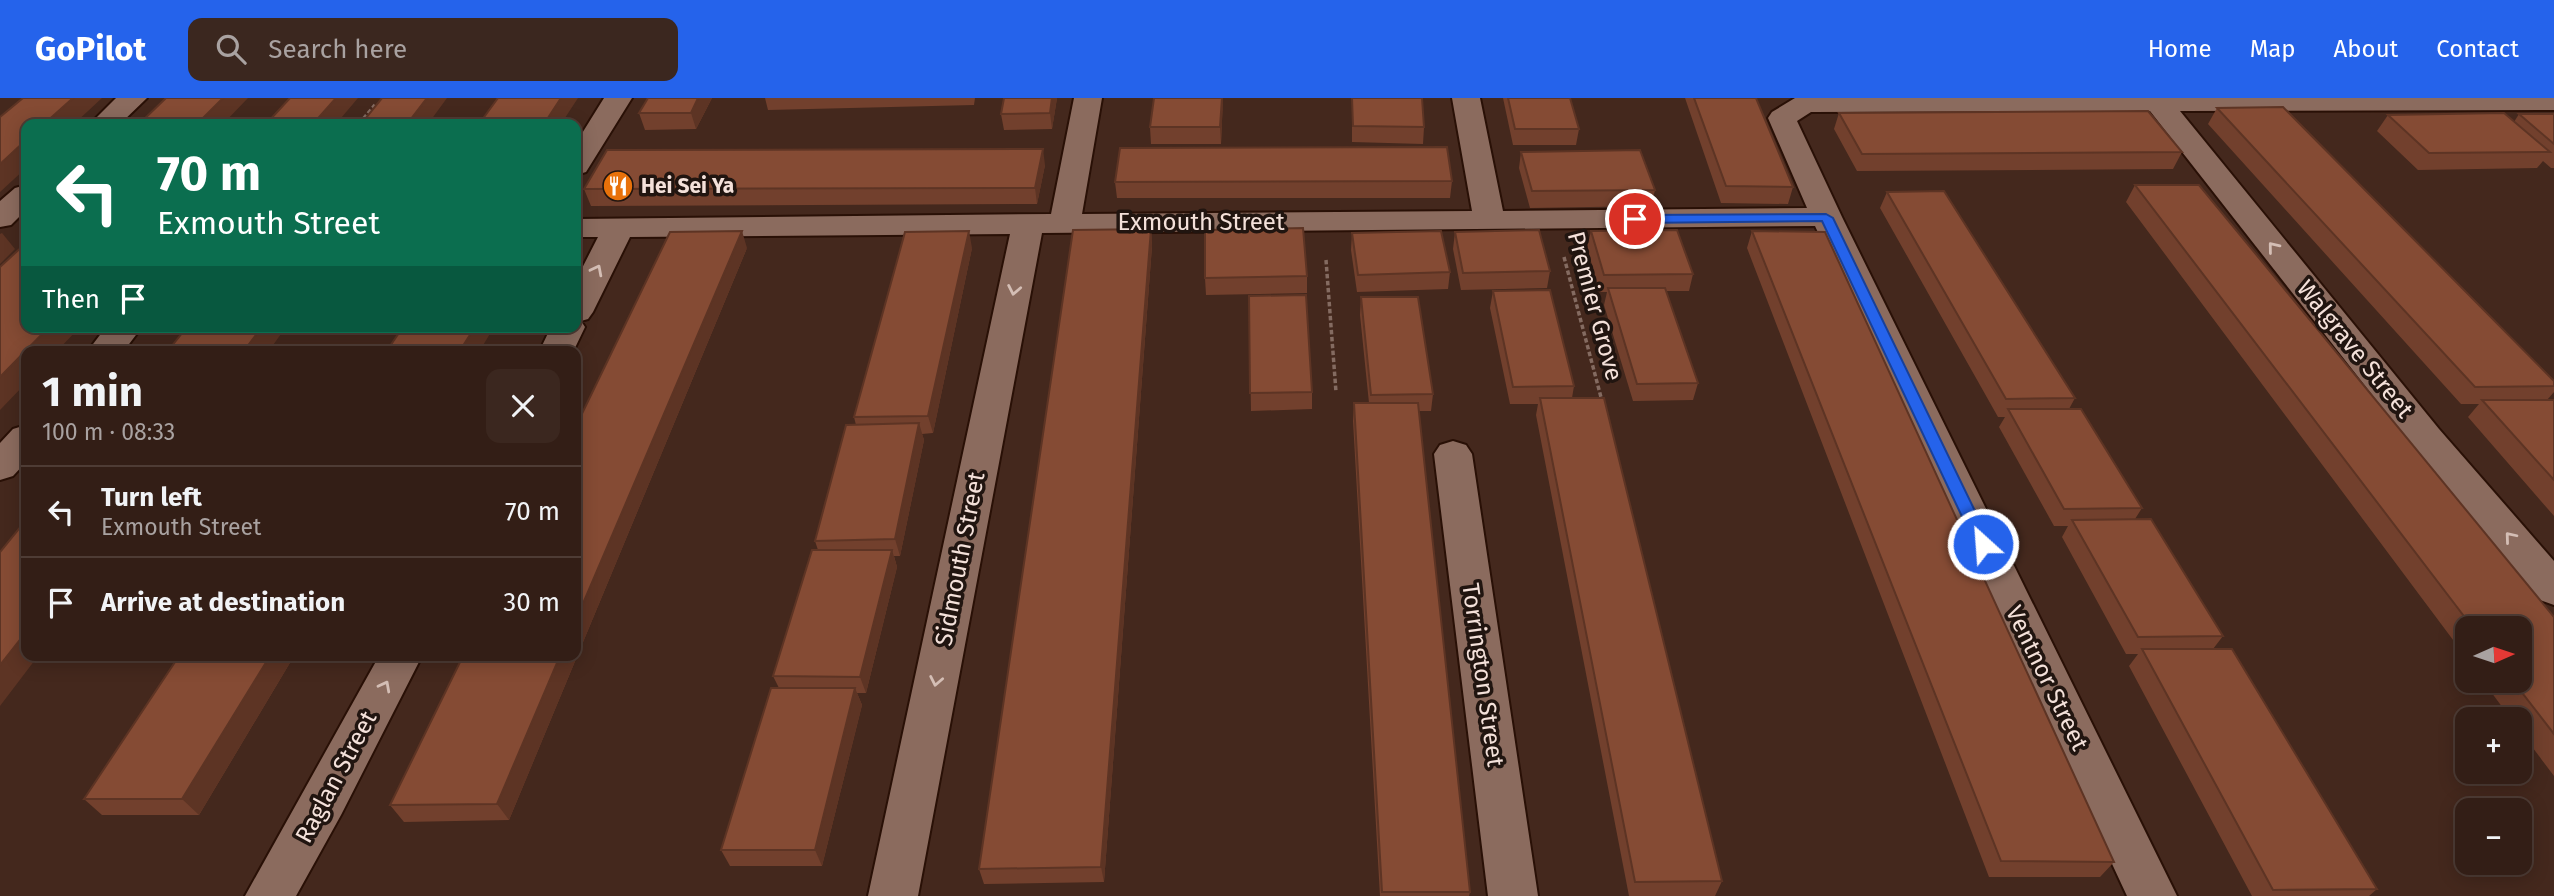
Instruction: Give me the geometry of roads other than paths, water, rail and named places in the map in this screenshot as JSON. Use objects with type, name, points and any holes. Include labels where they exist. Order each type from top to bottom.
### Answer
[{"type":"street","points":[[110,119],[133,98]]},
{"type":"street","points":[[581,158],[618,98]]},
{"type":"street","name":"Sidmouth Street","points":[[893,896],[1046,223],[1088,98]]},
{"type":"street","points":[[1466,98],[1489,220]]},
{"type":"street","points":[[2160,105],[2554,102]]},
{"type":"street","name":"Ventnor Street","points":[[2152,896],[1826,218],[1783,118],[1805,104],[2160,105]]},
{"type":"street","name":"Walgrave Street","points":[[2160,105],[2426,438],[2554,589]]},
{"type":"street","points":[[0,218],[21,199]]},
{"type":"street","name":"Exmouth Street","points":[[581,228],[1826,218]]},
{"type":"street","points":[[581,302],[619,227]]},
{"type":"street","points":[[0,229],[21,229]]},
{"type":"street","points":[[0,467],[21,444]]},
{"type":"street","name":"Torrington Street","points":[[1453,454],[1513,896]]},
{"type":"street","name":"Raglan Street","points":[[270,896],[325,801],[398,661]]},
{"type":"place","name":"Hei Sei Ya","points":[[618,186]]}]
